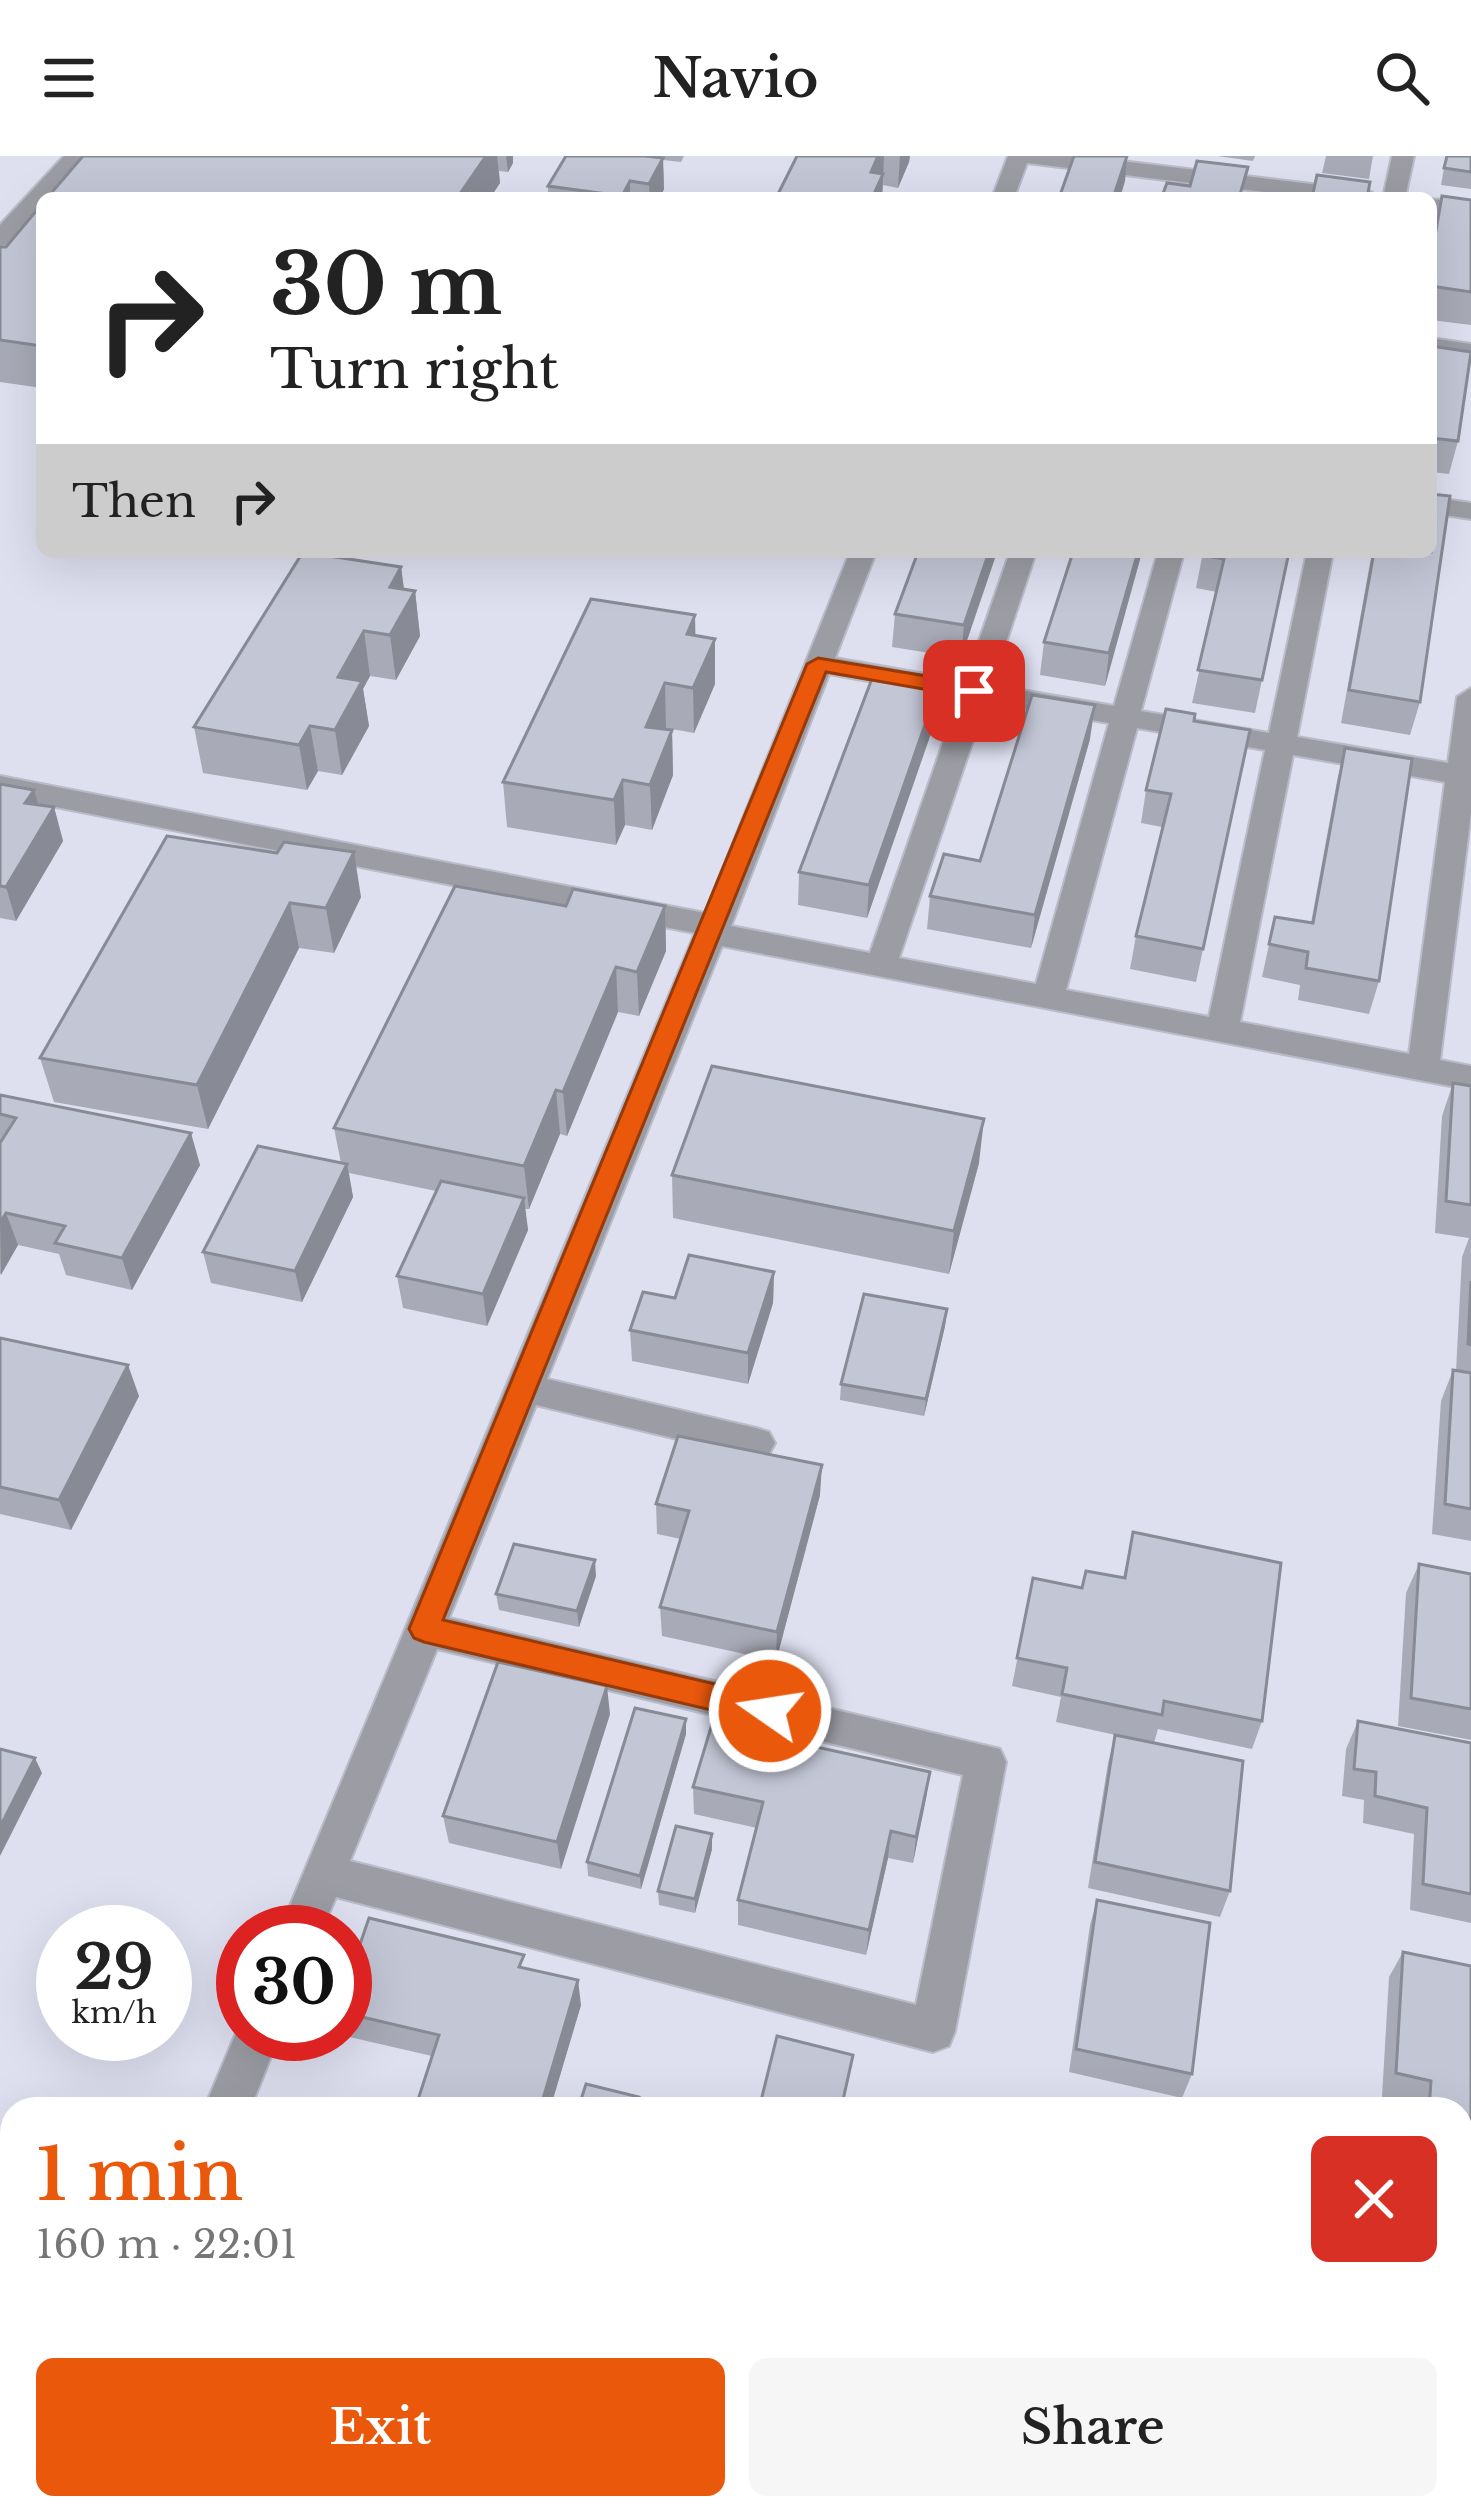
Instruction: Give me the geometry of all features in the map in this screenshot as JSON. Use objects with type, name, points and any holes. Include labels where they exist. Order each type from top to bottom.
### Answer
[{"type":"street","points":[[43,192],[76,156]]},
{"type":"street","points":[[1006,192],[1022,156],[1155,164],[1269,192],[1279,156]]},
{"type":"street","points":[[1395,192],[1403,156]]},
{"type":"street","points":[[0,239],[36,200]]},
{"type":"street","points":[[1437,207],[1471,211]]},
{"type":"street","points":[[1437,346],[1471,351]]},
{"type":"street","points":[[1437,506],[1471,511]]},
{"type":"street","points":[[311,1905],[860,558]]},
{"type":"street","points":[[881,966],[1021,558]]},
{"type":"street","points":[[1048,998],[1169,558]]},
{"type":"street","points":[[1222,1031],[1319,558]]},
{"type":"street","points":[[818,664],[1461,776]]},
{"type":"street","points":[[1423,1069],[1471,697]]},
{"type":"street","points":[[0,786],[881,966],[1471,1078]]},
{"type":"street","points":[[524,1388],[756,1444]]},
{"type":"street","points":[[324,1874],[933,2031],[986,1762],[424,1629]]},
{"type":"street","points":[[232,2097],[247,2061]]},
{"type":"building","points":[[83,156],[486,156],[461,192],[52,192]]},
{"type":"building","points":[[566,156],[663,158],[649,184],[630,181],[624,192],[548,186]]},
{"type":"building","points":[[797,156],[878,156],[871,172],[883,174],[875,192],[779,192]]},
{"type":"building","points":[[1074,156],[1127,156],[1115,192],[1061,192]]},
{"type":"building","points":[[1447,156],[1471,156],[1471,172],[1444,168]]},
{"type":"building","points":[[1197,161],[1248,167],[1241,192],[1164,192],[1167,183],[1190,186]]},
{"type":"building","points":[[1317,175],[1370,182],[1368,192],[1313,192]]},
{"type":"building","points":[[1442,196],[1471,200],[1471,292],[1437,287]]},
{"type":"building","points":[[36,211],[36,345],[0,340],[0,247],[6,247]]},
{"type":"building","points":[[1437,347],[1471,352],[1458,441],[1437,439]]},
{"type":"building","points":[[1437,495],[1450,496],[1420,702],[1349,690],[1373,558],[1437,558]]},
{"type":"building","points":[[299,558],[342,558],[401,567],[390,587],[415,591],[390,635],[364,631],[338,677],[362,681],[335,730],[310,726],[299,745],[194,727]]},
{"type":"building","points":[[916,558],[987,558],[964,625],[895,614]]},
{"type":"building","points":[[1071,558],[1136,558],[1109,653],[1044,642]]},
{"type":"building","points":[[1218,558],[1288,558],[1262,680],[1198,670],[1224,559]]},
{"type":"building","points":[[591,599],[695,615],[687,634],[715,639],[693,688],[665,683],[646,727],[672,730],[650,785],[623,780],[614,800],[503,782]]},
{"type":"building","points":[[876,668],[941,679],[869,885],[799,872]]},
{"type":"building","points":[[1032,695],[1095,705],[1035,915],[930,896],[944,854],[980,861]]},
{"type":"building","points":[[1166,709],[1195,714],[1194,721],[1250,730],[1203,949],[1136,936],[1171,794],[1146,790]]},
{"type":"building","points":[[1345,748],[1412,759],[1379,981],[1306,968],[1308,952],[1269,944],[1275,917],[1313,923]]},
{"type":"building","points":[[0,784],[34,790],[25,803],[54,807],[6,887],[0,886]]},
{"type":"building","points":[[167,836],[277,853],[284,842],[354,852],[326,908],[290,903],[197,1085],[40,1058]]},
{"type":"building","points":[[455,886],[566,906],[573,889],[665,906],[637,972],[616,967],[563,1092],[556,1090],[524,1166],[334,1128]]},
{"type":"building","points":[[712,1066],[984,1119],[954,1231],[672,1175]]},
{"type":"building","points":[[1453,1083],[1471,1086],[1471,1205],[1446,1201]]},
{"type":"building","points":[[0,1095],[191,1133],[122,1258],[55,1243],[65,1226],[6,1213],[0,1223],[0,1143],[16,1118],[0,1114]]},
{"type":"building","points":[[258,1146],[347,1164],[295,1271],[203,1252]]},
{"type":"building","points":[[441,1181],[524,1198],[483,1294],[397,1276]]},
{"type":"building","points":[[689,1255],[774,1272],[748,1353],[630,1330],[643,1292],[675,1298]]},
{"type":"building","points":[[1471,1281],[1471,1345],[1468,1344]]},
{"type":"building","points":[[864,1294],[947,1309],[926,1399],[841,1384]]},
{"type":"building","points":[[0,1338],[128,1365],[59,1500],[0,1487]]},
{"type":"building","points":[[1453,1370],[1471,1373],[1471,1509],[1445,1504]]},
{"type":"building","points":[[678,1436],[822,1465],[777,1632],[660,1607],[689,1511],[656,1504]]},
{"type":"building","points":[[1133,1532],[1281,1563],[1262,1721],[1164,1701],[1162,1715],[1062,1694],[1067,1668],[1017,1658],[1033,1578],[1082,1588],[1086,1571],[1125,1578]]},
{"type":"building","points":[[514,1544],[595,1560],[577,1611],[496,1594]]},
{"type":"building","points":[[1419,1564],[1471,1574],[1471,1709],[1411,1698]]},
{"type":"building","points":[[498,1662],[607,1686],[557,1842],[443,1816]]},
{"type":"building","points":[[635,1708],[686,1719],[640,1876],[587,1862]]},
{"type":"building","points":[[1358,1721],[1471,1743],[1471,1894],[1423,1884],[1427,1808],[1375,1796],[1376,1772],[1354,1769]]},
{"type":"building","points":[[712,1724],[930,1772],[916,1837],[891,1831],[869,1930],[738,1900],[763,1802],[693,1787]]},
{"type":"building","points":[[1115,1735],[1243,1761],[1230,1891],[1095,1862]]},
{"type":"building","points":[[0,1749],[35,1758],[0,1827]]},
{"type":"building","points":[[676,1826],[712,1834],[695,1899],[658,1891]]},
{"type":"building","points":[[1097,1900],[1210,1923],[1192,2074],[1076,2049]]},
{"type":"building","points":[[372,1919],[524,1955],[519,1967],[578,1980],[544,2097],[419,2097],[439,2035],[372,2019]]},
{"type":"building","points":[[1403,1952],[1471,1966],[1471,2097],[1430,2097],[1431,2081],[1396,2073]]},
{"type":"building","points":[[777,2036],[853,2055],[844,2097],[762,2097]]},
{"type":"building","points":[[586,2084],[639,2097],[582,2097]]},
{"type":"route","points":[[770,1711],[424,1629],[715,926],[818,664],[974,691]]}]
